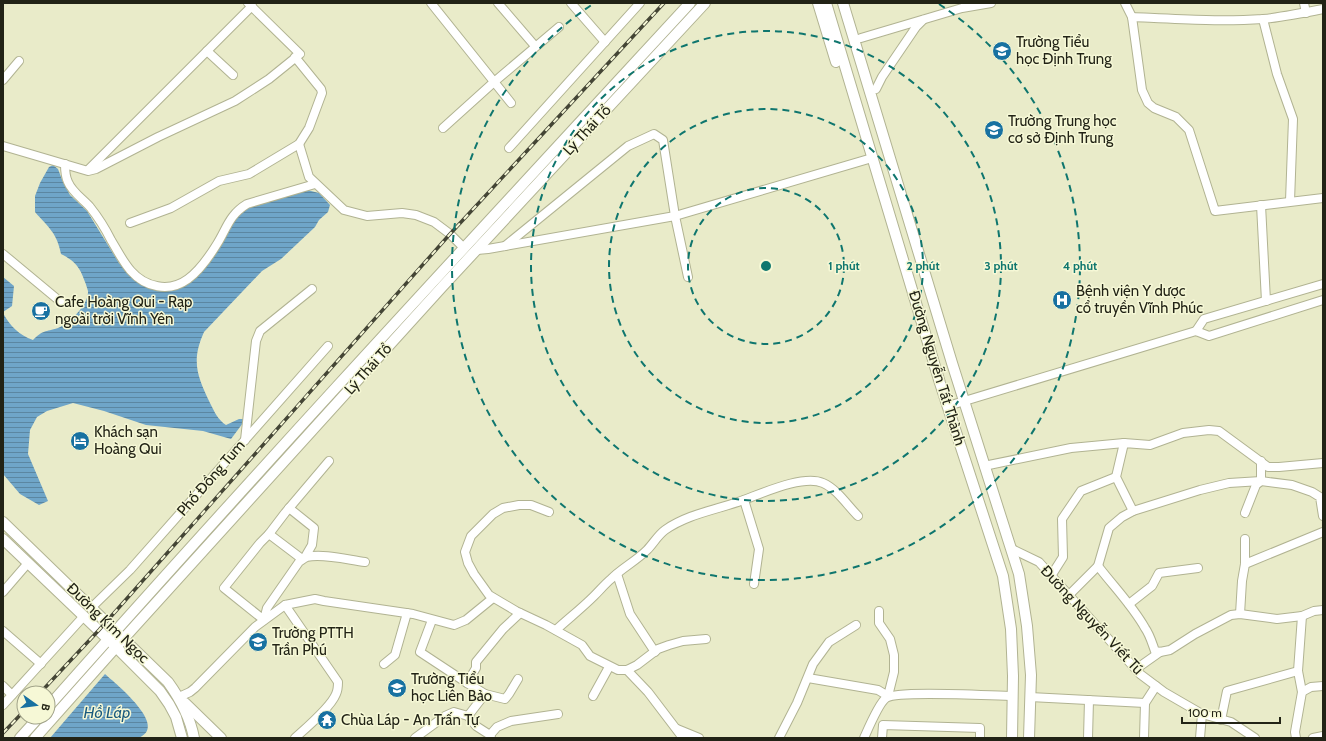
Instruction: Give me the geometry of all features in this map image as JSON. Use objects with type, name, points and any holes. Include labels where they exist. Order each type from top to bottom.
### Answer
[{"type":"main road","name":"Lý Thái Tổ","points":[[35,738],[439,284],[464,248],[690,3]]},
{"type":"main road","name":"Lý Thái Tổ","points":[[56,697],[116,630],[439,284],[477,250],[705,3]]},
{"type":"main road","points":[[818,3],[848,99],[866,138]]},
{"type":"main road","name":"Đường Nguyễn Tất Thành","points":[[826,3],[922,323],[1003,576],[1011,629],[1013,696],[1012,738]]},
{"type":"main road","name":"Đường Nguyễn Tất Thành","points":[[843,3],[984,466],[1019,574],[1027,626],[1031,675],[1029,738]]},
{"type":"main road","points":[[850,3],[876,89],[883,133]]},
{"type":"main road","points":[[537,168],[545,176]]},
{"type":"main road","points":[[922,323],[939,318]]},
{"type":"main road","name":"Đường Kim Ngọc","points":[[3,522],[168,682],[179,697],[186,711],[194,738]]},
{"type":"main road","name":"Đường Kim Ngọc","points":[[5,543],[84,616],[160,690],[176,717],[182,738]]},
{"type":"main road","points":[[995,548],[1012,549]]},
{"type":"main road","points":[[179,697],[221,738]]},
{"type":"main road","points":[[20,738],[32,725]]},
{"type":"street","points":[[431,3],[511,103]]},
{"type":"street","points":[[498,3],[535,46]]},
{"type":"street","points":[[571,3],[605,42]]},
{"type":"street","points":[[509,148],[640,3]]},
{"type":"street","points":[[861,38],[962,8],[991,3]]},
{"type":"street","points":[[1125,3],[1132,17],[1142,90],[1148,103],[1159,110],[1176,117],[1189,130],[1216,211],[1323,198]]},
{"type":"street","points":[[1304,3],[1306,13]]},
{"type":"street","points":[[88,171],[207,51],[250,5],[297,55],[321,89],[322,93],[309,128],[299,144],[249,174],[219,181],[171,208],[130,223]]},
{"type":"street","points":[[1132,17],[1205,20],[1263,19],[1306,13],[1323,8]]},
{"type":"street","points":[[876,89],[882,77],[924,19]]},
{"type":"street","points":[[1263,19],[1277,74],[1293,118],[1290,202]]},
{"type":"street","points":[[443,128],[535,46],[559,27]]},
{"type":"street","points":[[207,51],[233,75]]},
{"type":"street","points":[[3,146],[88,171],[96,169],[158,137],[236,101],[269,79],[297,55]]},
{"type":"street","points":[[3,80],[18,61]]},
{"type":"street","points":[[503,247],[628,146],[654,134],[663,140],[675,216],[688,277]]},
{"type":"street","points":[[299,144],[309,177],[344,210],[367,216],[402,213],[416,215],[434,222],[450,234],[464,248]]},
{"type":"street","points":[[477,250],[503,247],[675,216],[872,158]]},
{"type":"street","points":[[65,164],[67,181],[98,218],[130,270],[145,283],[161,287],[178,284],[187,280],[196,272],[217,244],[229,220],[241,207],[315,184]]},
{"type":"street","points":[[1261,205],[1266,301]]},
{"type":"street","points":[[3,254],[62,303]]},
{"type":"street","points":[[1196,331],[1204,319],[1323,284]]},
{"type":"street","points":[[245,440],[256,341],[260,331],[312,289]]},
{"type":"street","points":[[948,406],[1196,331],[1209,336],[1323,300]]},
{"type":"street","name":"Phố Đồng Tum","points":[[92,608],[130,570],[328,346]]},
{"type":"street","points":[[984,466],[1071,448],[1102,444],[1124,443],[1150,445],[1183,433],[1209,430],[1219,431],[1268,467],[1279,468],[1323,464]]},
{"type":"street","points":[[1124,443],[1116,477],[1133,511]]},
{"type":"street","points":[[264,620],[224,588],[329,461]]},
{"type":"street","points":[[1261,461],[1261,481]]},
{"type":"street","points":[[1051,576],[1064,558],[1062,519],[1081,491],[1116,477]]},
{"type":"street","points":[[556,630],[617,574],[647,550],[664,530],[705,511],[803,481],[821,482],[829,486],[858,516]]},
{"type":"street","points":[[1245,513],[1256,485],[1261,481]]},
{"type":"street","points":[[1069,595],[1098,566],[1109,528],[1122,517],[1133,511],[1200,490],[1229,483],[1261,481],[1292,485],[1312,492],[1320,497],[1323,516]]},
{"type":"street","points":[[744,500],[759,548],[754,584]]},
{"type":"street","points":[[549,512],[531,505],[519,505],[503,508],[493,514],[471,536],[465,552],[468,563],[489,595],[582,645],[590,656],[618,670],[627,670],[637,665],[655,652],[683,640],[706,639]]},
{"type":"street","points":[[264,620],[267,608],[312,545],[314,528],[289,508]]},
{"type":"street","points":[[1245,564],[1323,532]]},
{"type":"street","points":[[269,534],[304,558],[323,556],[365,562]]},
{"type":"street","points":[[1240,614],[1242,581],[1245,564],[1245,539]]},
{"type":"street","name":"Đường Nguyễn Viết Tú","points":[[1012,549],[1039,562],[1140,674],[1156,686],[1202,714],[1231,722],[1255,738]]},
{"type":"street","points":[[3,592],[28,563]]},
{"type":"street","points":[[1098,566],[1113,586],[1125,598],[1146,629],[1155,651],[1160,652]]},
{"type":"street","points":[[1129,604],[1152,586],[1158,573],[1198,568]]},
{"type":"street","points":[[617,574],[630,614],[655,652]]},
{"type":"street","points":[[179,697],[195,688],[255,627],[285,605],[314,600],[407,613],[454,625],[466,620],[493,598]]},
{"type":"street","points":[[285,605],[338,682],[336,695],[330,703],[295,738]]},
{"type":"street","points":[[1136,670],[1160,652],[1170,650],[1195,634],[1231,615],[1240,614],[1277,619],[1302,616],[1314,611],[1323,610]]},
{"type":"street","points":[[864,738],[882,701],[888,696],[894,672],[894,655],[890,639],[879,623],[879,611]]},
{"type":"street","points":[[384,664],[395,655],[407,613]]},
{"type":"street","points":[[467,683],[476,668],[476,662],[503,629],[520,613]]},
{"type":"street","points":[[3,705],[84,616]]},
{"type":"street","points":[[1296,738],[1295,732],[1302,692],[1298,672],[1302,616]]},
{"type":"street","points":[[432,620],[420,652],[485,694],[505,699],[518,679]]},
{"type":"street","points":[[779,738],[797,703],[813,664],[829,642],[856,625]]},
{"type":"street","points":[[3,631],[41,664]]},
{"type":"street","points":[[593,696],[609,666]]},
{"type":"street","points":[[627,670],[648,692],[683,738]]},
{"type":"street","points":[[1221,720],[1227,691],[1298,672]]},
{"type":"street","points":[[808,678],[878,690],[888,696],[922,694],[1013,696]]},
{"type":"street","points":[[3,686],[12,695]]},
{"type":"street","points":[[1144,738],[1145,703],[1156,686]]},
{"type":"street","points":[[1302,692],[1311,687],[1323,686]]},
{"type":"street","points":[[468,716],[485,694]]},
{"type":"street","points":[[1030,697],[1145,703]]},
{"type":"street","points":[[1088,738],[1089,700]]},
{"type":"street","points":[[415,738],[445,716],[454,712],[468,716],[476,726],[491,736],[497,727],[511,721],[558,714]]},
{"type":"street","points":[[1200,738],[1202,714]]},
{"type":"street","points":[[882,738],[883,725],[980,728],[980,738]]},
{"type":"street","points":[[676,729],[699,738]]},
{"type":"street","points":[[1313,738],[1323,736]]},
{"type":"water","points":[[53,165],[58,169],[70,195],[87,211],[119,263],[140,284],[153,289],[167,289],[192,280],[237,214],[249,206],[307,190],[319,193],[330,205],[328,212],[319,220],[315,227],[281,259],[262,271],[204,332],[198,352],[197,368],[205,393],[216,415],[226,425],[239,419],[244,419],[243,423],[231,439],[203,431],[146,425],[104,411],[73,403],[47,411],[37,417],[30,430],[28,454],[48,501],[39,505],[20,494],[3,474],[3,313],[15,330],[23,336],[33,340],[42,333],[63,326],[73,318],[85,302],[88,291],[79,268],[70,259],[61,254],[55,236],[35,212],[35,196],[49,167]]},
{"type":"water","points":[[3,277],[14,286],[12,306],[3,312]]},
{"type":"water","name":"Hồ Láp","points":[[105,674],[129,696],[145,716],[148,725],[146,733],[138,738],[50,738]]},
{"type":"railway","points":[[47,685],[99,630],[450,234],[664,3]]},
{"type":"railway","points":[[3,733],[16,719]]},
{"type":"place","name":"Trường Tiểu học Định Trung","points":[[1002,51]]},
{"type":"place","name":"Trường Trung học cơ sở Định Trung","points":[[994,130]]},
{"type":"place","name":"Bệnh viện Y dược cổ truyền Vĩnh Phúc","points":[[1062,300]]},
{"type":"place","name":"Cafe Hoàng Qui - Rạp ngoài trời Vĩnh Yên","points":[[41,311]]},
{"type":"place","name":"Khách sạn Hoàng Qui","points":[[80,441]]},
{"type":"place","name":"Trường PTTH Trần Phú","points":[[258,642]]},
{"type":"place","name":"Trường Tiểu học Liên Bảo","points":[[397,688]]},
{"type":"place","name":"Chùa Láp - An Trấn Tự","points":[[327,720]]}]
